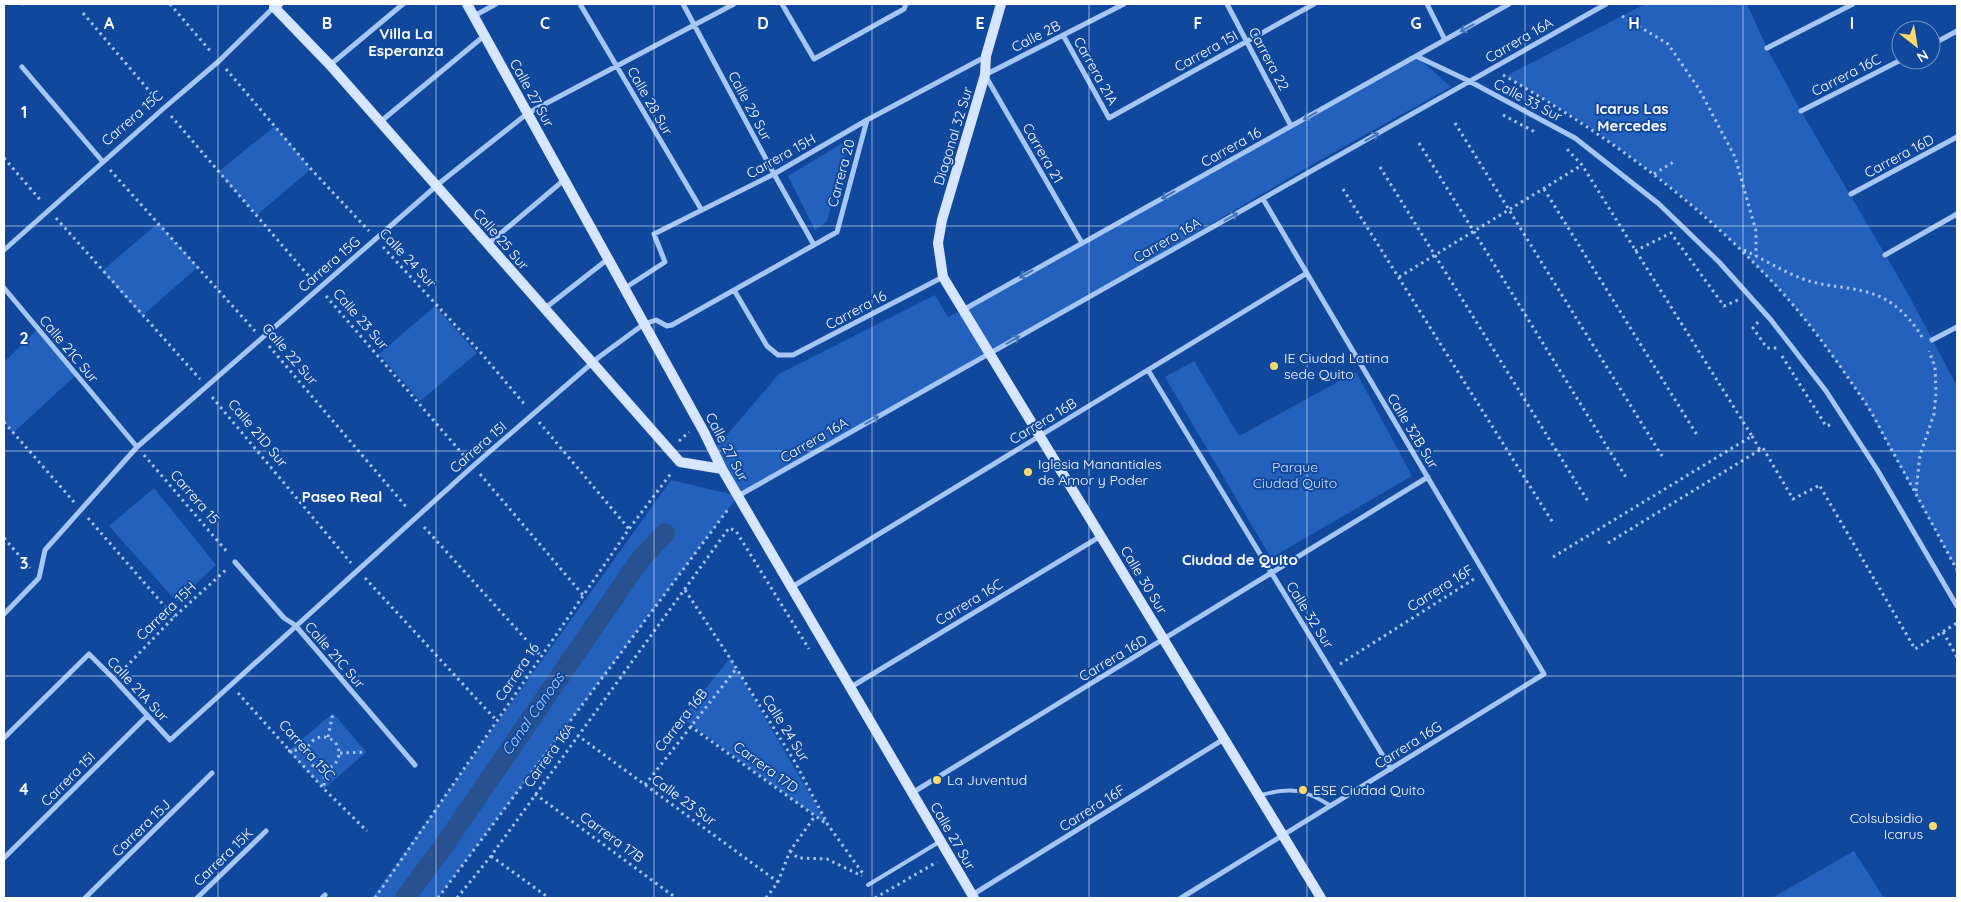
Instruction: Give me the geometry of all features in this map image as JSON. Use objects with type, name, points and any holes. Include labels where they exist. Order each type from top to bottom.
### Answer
[{"type":"street","points":[[330,65],[403,4]]},
{"type":"street","name":"Calle 27 Sur","points":[[467,4],[722,469],[973,897]]},
{"type":"street","points":[[474,16],[496,4]]},
{"type":"street","name":"Calle 28 Sur","points":[[580,4],[701,209]]},
{"type":"street","name":"Calle 29 Sur","points":[[683,4],[814,245]]},
{"type":"street","name":"Carrera 15G","points":[[40,578],[45,550],[137,447],[436,186],[528,113],[734,4]]},
{"type":"street","points":[[782,4],[814,59],[905,6]]},
{"type":"street","name":"Diagonal 32 Sur","points":[[943,276],[938,243],[942,220],[985,75],[986,56],[1001,4]]},
{"type":"street","name":"Calle 2B","points":[[985,75],[1124,4]]},
{"type":"street","name":"Carrera 22","points":[[1227,4],[1291,126]]},
{"type":"street","name":"Carrera 15I","points":[[1109,118],[1314,4]]},
{"type":"street","points":[[1427,4],[1445,40]]},
{"type":"street","name":"Carrera 16","points":[[963,310],[1509,4]]},
{"type":"street","name":"Carrera 16A","points":[[738,496],[1606,4]]},
{"type":"street","points":[[1768,48],[1853,4]]},
{"type":"street","name":"Carrera 15C","points":[[4,250],[219,61],[274,5]]},
{"type":"street","name":"Calle 25 Sur","points":[[274,5],[330,65],[680,462]]},
{"type":"street","points":[[1941,39],[1957,31]]},
{"type":"street","name":"Carrera 21A","points":[[1063,35],[1109,118]]},
{"type":"street","points":[[380,122],[485,36]]},
{"type":"street","name":"Carrera 15H","points":[[624,288],[666,262],[654,234],[774,174],[867,120],[986,56]]},
{"type":"street","name":"Calle 33 Sur","points":[[1416,56],[1575,138],[1659,204],[1719,262],[1771,320],[1826,391],[1878,471],[1957,606]]},
{"type":"street","name":"Carrera 16C","points":[[1802,110],[1891,65]]},
{"type":"street","points":[[22,66],[103,162]]},
{"type":"street","name":"Carrera 21","points":[[985,75],[1082,243]]},
{"type":"street","name":"Carrera 20","points":[[814,245],[837,232],[867,120]]},
{"type":"street","name":"Carrera 16D","points":[[1851,194],[1957,137]]},
{"type":"street","points":[[487,245],[564,179]]},
{"type":"street","name":"Calle 32B Sur","points":[[1263,199],[1544,674]]},
{"type":"street","points":[[1885,254],[1957,214]]},
{"type":"street","points":[[644,324],[656,320],[667,326],[672,325],[814,245]]},
{"type":"street","points":[[544,309],[608,259]]},
{"type":"street","name":"Carrera 16B","points":[[792,588],[1307,274]]},
{"type":"street","name":"Carrera 16","points":[[734,290],[767,346],[778,355],[793,355],[943,276]]},
{"type":"street","name":"Calle 30 Sur","points":[[943,276],[1321,898]]},
{"type":"street","name":"Calle 21C Sur","points":[[4,288],[137,447]]},
{"type":"street","name":"Carrera 15I","points":[[170,740],[473,466],[592,364],[644,324]]},
{"type":"street","points":[[1932,340],[1957,327]]},
{"type":"street","name":"Calle 32 Sur","points":[[1148,370],[1391,769]]},
{"type":"street","points":[[680,462],[722,469]]},
{"type":"street","name":"Carrera 16D","points":[[912,794],[1428,477]]},
{"type":"street","name":"Carrera 16C","points":[[850,687],[1100,536]]},
{"type":"street","name":"Calle 21C Sur","points":[[235,562],[284,618],[295,625],[415,765]]},
{"type":"street","points":[[4,614],[40,578]]},
{"type":"street","name":"Calle 21A Sur","points":[[4,738],[89,654],[170,740]]},
{"type":"street","name":"Carrera 16G","points":[[1181,898],[1544,674]]},
{"type":"street","name":"Carrera 15I","points":[[4,858],[147,716]]},
{"type":"street","name":"Carrera 16F","points":[[973,897],[1224,739]]},
{"type":"street","name":"Carrera 15J","points":[[85,898],[212,774]]},
{"type":"street","name":"Carrera 15K","points":[[197,898],[266,831]]},
{"type":"lane","points":[[1259,796],[1281,790],[1300,791],[1314,795],[1331,806]]},
{"type":"lane","points":[[868,885],[940,842]]},
{"type":"path","name":"Calle 24 Sur","points":[[170,4],[311,169],[481,353],[629,529]]},
{"type":"path","name":"Calle 23 Sur","points":[[83,13],[583,595]]},
{"type":"path","points":[[1622,16],[1668,44],[1699,89],[1736,157],[1756,230],[1756,256]]},
{"type":"path","points":[[1496,110],[1536,132]]},
{"type":"path","points":[[1455,123],[1662,456]]},
{"type":"path","points":[[1419,143],[1627,479]]},
{"type":"path","points":[[1561,145],[1582,165],[1760,450]]},
{"type":"path","name":"Calle 21D Sur","points":[[4,158],[205,387],[357,570],[497,721]]},
{"type":"path","points":[[1654,174],[1675,161]]},
{"type":"path","name":"Calle 22 Sur","points":[[103,162],[262,338],[416,518],[541,656]]},
{"type":"path","points":[[1398,277],[1582,165]]},
{"type":"path","points":[[1380,167],[1589,503]]},
{"type":"path","points":[[1343,189],[1552,523]]},
{"type":"path","points":[[1544,189],[1697,435]]},
{"type":"path","points":[[1635,251],[1671,233],[1724,306],[1744,298]]},
{"type":"path","points":[[1740,249],[1802,279],[1871,293],[1894,305],[1914,324],[1926,343],[1935,367],[1936,392],[1934,414],[1920,455],[1916,492]]},
{"type":"path","points":[[1760,320],[1753,328],[1767,348],[1776,347],[1826,426],[1840,422]]},
{"type":"path","points":[[1553,557],[1752,436]]},
{"type":"path","name":"Carrera 15","points":[[137,447],[235,562]]},
{"type":"path","points":[[1608,543],[1763,448],[1793,499],[1820,485],[1915,649],[1957,623]]},
{"type":"path","name":"Carrera 16","points":[[375,898],[629,529],[680,462]]},
{"type":"path","points":[[438,898],[738,496]]},
{"type":"path","name":"Carrera 16A","points":[[458,898],[730,528]]},
{"type":"path","points":[[4,538],[40,578]]},
{"type":"path","name":"Carrera 15H","points":[[114,679],[174,617],[235,562]]},
{"type":"path","name":"Carrera 16F","points":[[1331,669],[1484,573]]},
{"type":"path","name":"Calle 24 Sur","points":[[685,590],[795,762],[828,825],[866,878],[827,859],[798,858],[790,851]]},
{"type":"path","points":[[1943,632],[1957,657]]},
{"type":"path","name":"Carrera 16B","points":[[645,785],[736,670]]},
{"type":"path","name":"Carrera 15C","points":[[231,685],[288,751],[367,831]]},
{"type":"path","points":[[328,737],[333,713]]},
{"type":"path","name":"Carrera 17D","points":[[690,726],[828,825]]},
{"type":"path","name":"Calle 23 Sur","points":[[578,734],[778,882]]},
{"type":"path","points":[[328,737],[336,743],[340,753],[337,762],[329,769],[324,770],[310,764],[307,749],[313,740],[328,737]]},
{"type":"path","points":[[288,751],[307,749]]},
{"type":"path","points":[[340,753],[366,752]]},
{"type":"path","points":[[324,770],[324,789]]},
{"type":"path","name":"Carrera 17B","points":[[535,794],[676,898]]},
{"type":"path","points":[[766,898],[778,882],[790,851],[815,816]]},
{"type":"path","points":[[875,898],[948,855]]},
{"type":"path","points":[[490,856],[549,898]]},
{"type":"green space","points":[[1645,4],[1747,4],[1767,48],[1801,111],[1907,292],[1957,386],[1957,570],[1863,399],[1816,333],[1781,291],[1702,213],[1654,174],[1587,125],[1506,76]]},
{"type":"green space","points":[[1416,56],[1451,87],[1320,160],[990,354],[738,496],[714,450],[779,374],[935,295],[948,317],[963,310]]},
{"type":"green space","points":[[275,126],[311,169],[257,215],[218,172]]},
{"type":"green space","points":[[851,138],[827,221],[815,230],[788,176]]},
{"type":"green space","points":[[158,223],[198,267],[142,316],[102,271]]},
{"type":"green space","points":[[435,306],[477,353],[420,401],[379,354]]},
{"type":"green space","points":[[38,329],[76,375],[13,433],[4,422],[4,362]]},
{"type":"green space","name":"Parque Ciudad Quito","points":[[1194,361],[1239,436],[1356,372],[1412,476],[1271,558],[1165,377]]},
{"type":"green space","points":[[671,480],[738,496],[438,898],[372,898]]},
{"type":"green space","points":[[154,488],[216,565],[177,602],[109,526]]},
{"type":"green space","points":[[730,658],[828,825],[682,718]]},
{"type":"green space","points":[[333,713],[366,752],[324,789],[288,751]]},
{"type":"green space","points":[[1854,851],[1884,898],[1772,898]]},
{"type":"waterway","name":"Canal Canoas","points":[[405,898],[445,844],[639,561],[665,533]]},
{"type":"place","name":"IE Ciudad Latina sede Quito","points":[[1274,366]]},
{"type":"place","name":"Iglesia Manantiales de Amor y Poder","points":[[1028,472]]},
{"type":"place","name":"La Juventud","points":[[937,780]]},
{"type":"place","name":"ESE Ciudad Quito","points":[[1303,790]]},
{"type":"place","name":"Colsubsidio Icarus","points":[[1933,826]]},
{"type":"district","name":"Villa La Esperanza","points":[[406,42]]},
{"type":"district","name":"Icarus Las Mercedes","points":[[1632,118]]},
{"type":"district","name":"Paseo Real","points":[[342,497]]},
{"type":"district","name":"Ciudad de Quito","points":[[1240,560]]}]
